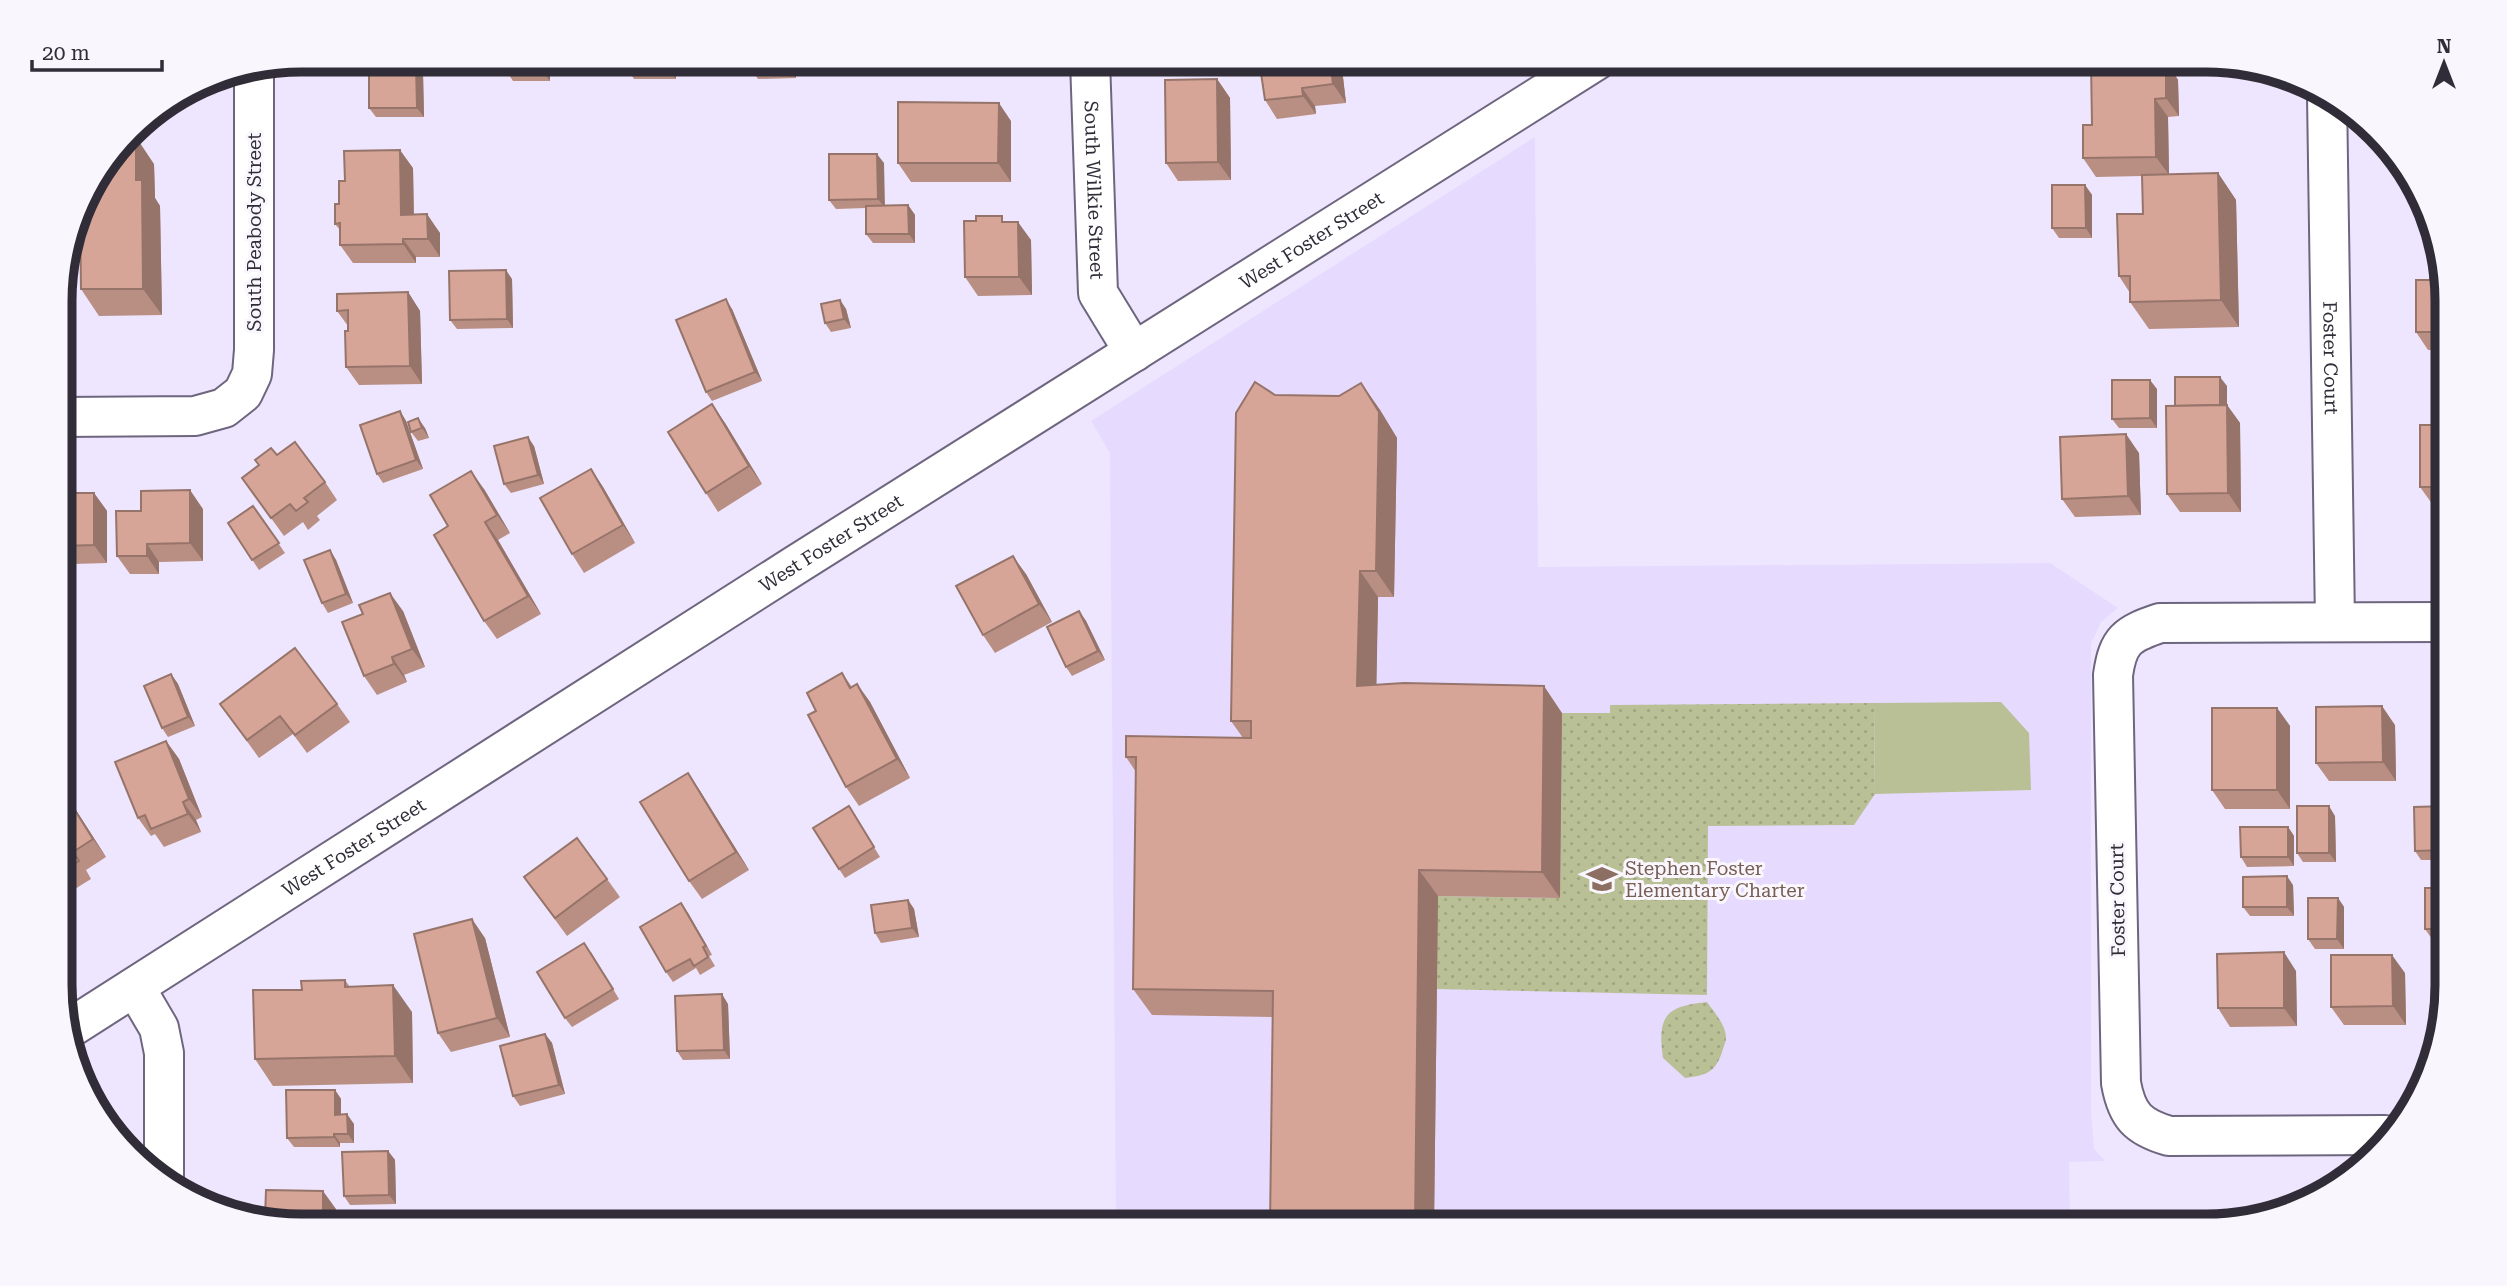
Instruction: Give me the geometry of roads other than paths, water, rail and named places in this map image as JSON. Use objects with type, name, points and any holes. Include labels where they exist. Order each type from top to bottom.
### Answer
[{"type":"street","name":"South Wilkie Street","points":[[1090,72],[1098,293],[1134,352]]},
{"type":"street","name":"West Foster Street","points":[[76,1024],[805,559],[1578,72]]},
{"type":"street","name":"South Peabody Street","points":[[72,417],[195,415],[224,408],[243,393],[252,374],[254,350],[254,77]]},
{"type":"street","name":"Foster Court","points":[[2327,106],[2335,622]]},
{"type":"street","name":"Foster Court","points":[[2380,1135],[2169,1136],[2147,1130],[2124,1103],[2121,1083],[2113,675],[2116,654],[2124,639],[2140,629],[2160,623],[2435,622]]},
{"type":"street","points":[[135,987],[159,1028],[164,1053],[164,1169]]},
{"type":"place","name":"Stephen Foster Elementary Charter","points":[[1602,879]]}]
